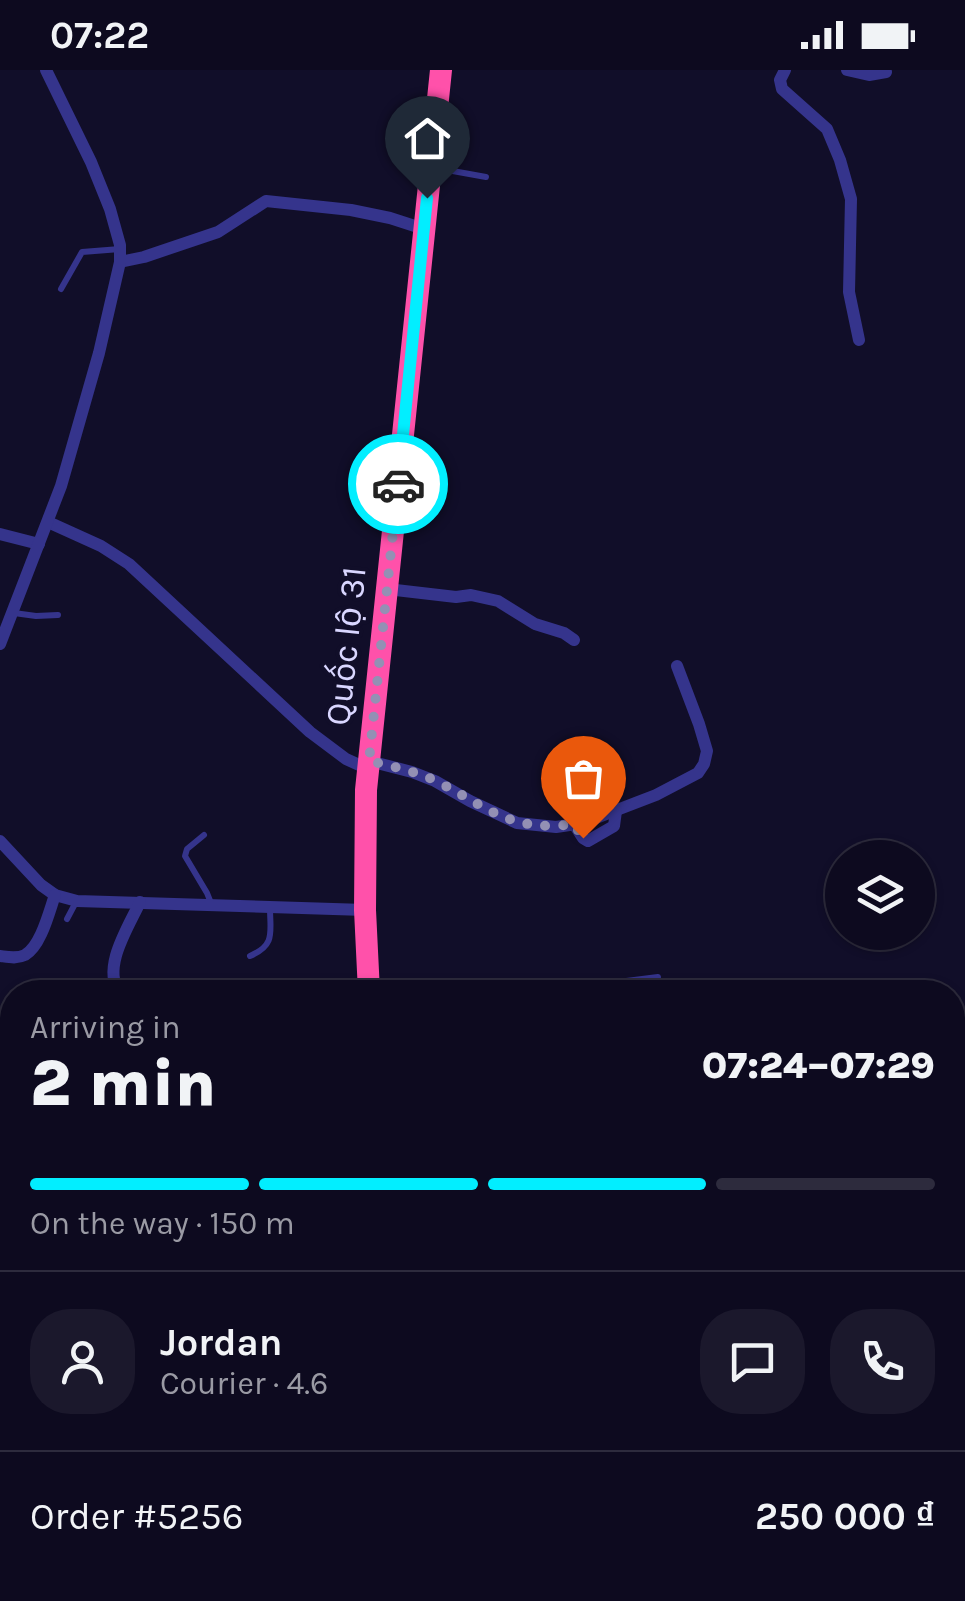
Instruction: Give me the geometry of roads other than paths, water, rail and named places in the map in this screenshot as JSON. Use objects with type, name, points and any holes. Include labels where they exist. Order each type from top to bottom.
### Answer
[{"type":"highway","name":"Quốc lộ 31","points":[[368,980],[365,910],[368,765],[441,70]]},
{"type":"street","points":[[0,644],[48,522],[83,412],[120,256],[110,209],[46,70]]},
{"type":"street","points":[[785,70],[780,80],[782,89],[827,128],[847,186],[849,292],[860,340]]},
{"type":"street","points":[[847,70],[869,75],[886,72]]},
{"type":"street","points":[[120,256],[144,257],[218,232],[266,201],[351,210],[424,229]]},
{"type":"street","points":[[48,522],[101,546],[129,564],[310,732],[346,759],[412,772],[518,824],[574,824],[616,811],[698,773],[707,751],[677,666]]},
{"type":"street","points":[[0,534],[38,544]]},
{"type":"street","points":[[386,589],[456,597],[471,595],[498,601],[535,624],[564,632],[574,640]]},
{"type":"street","points":[[0,840],[41,886],[54,895],[76,901],[365,910]]},
{"type":"street","points":[[0,956],[16,958],[30,952],[54,895]]},
{"type":"street","points":[[113,980],[114,964],[140,902]]},
{"type":"lane","points":[[430,166],[486,177]]},
{"type":"lane","points":[[61,290],[82,252],[120,256]]},
{"type":"lane","points":[[12,612],[58,615]]},
{"type":"lane","points":[[204,835],[185,856],[212,904]]},
{"type":"lane","points":[[67,920],[76,901]]},
{"type":"lane","points":[[250,956],[268,945],[270,906]]},
{"type":"lane","points":[[634,980],[658,977]]}]
